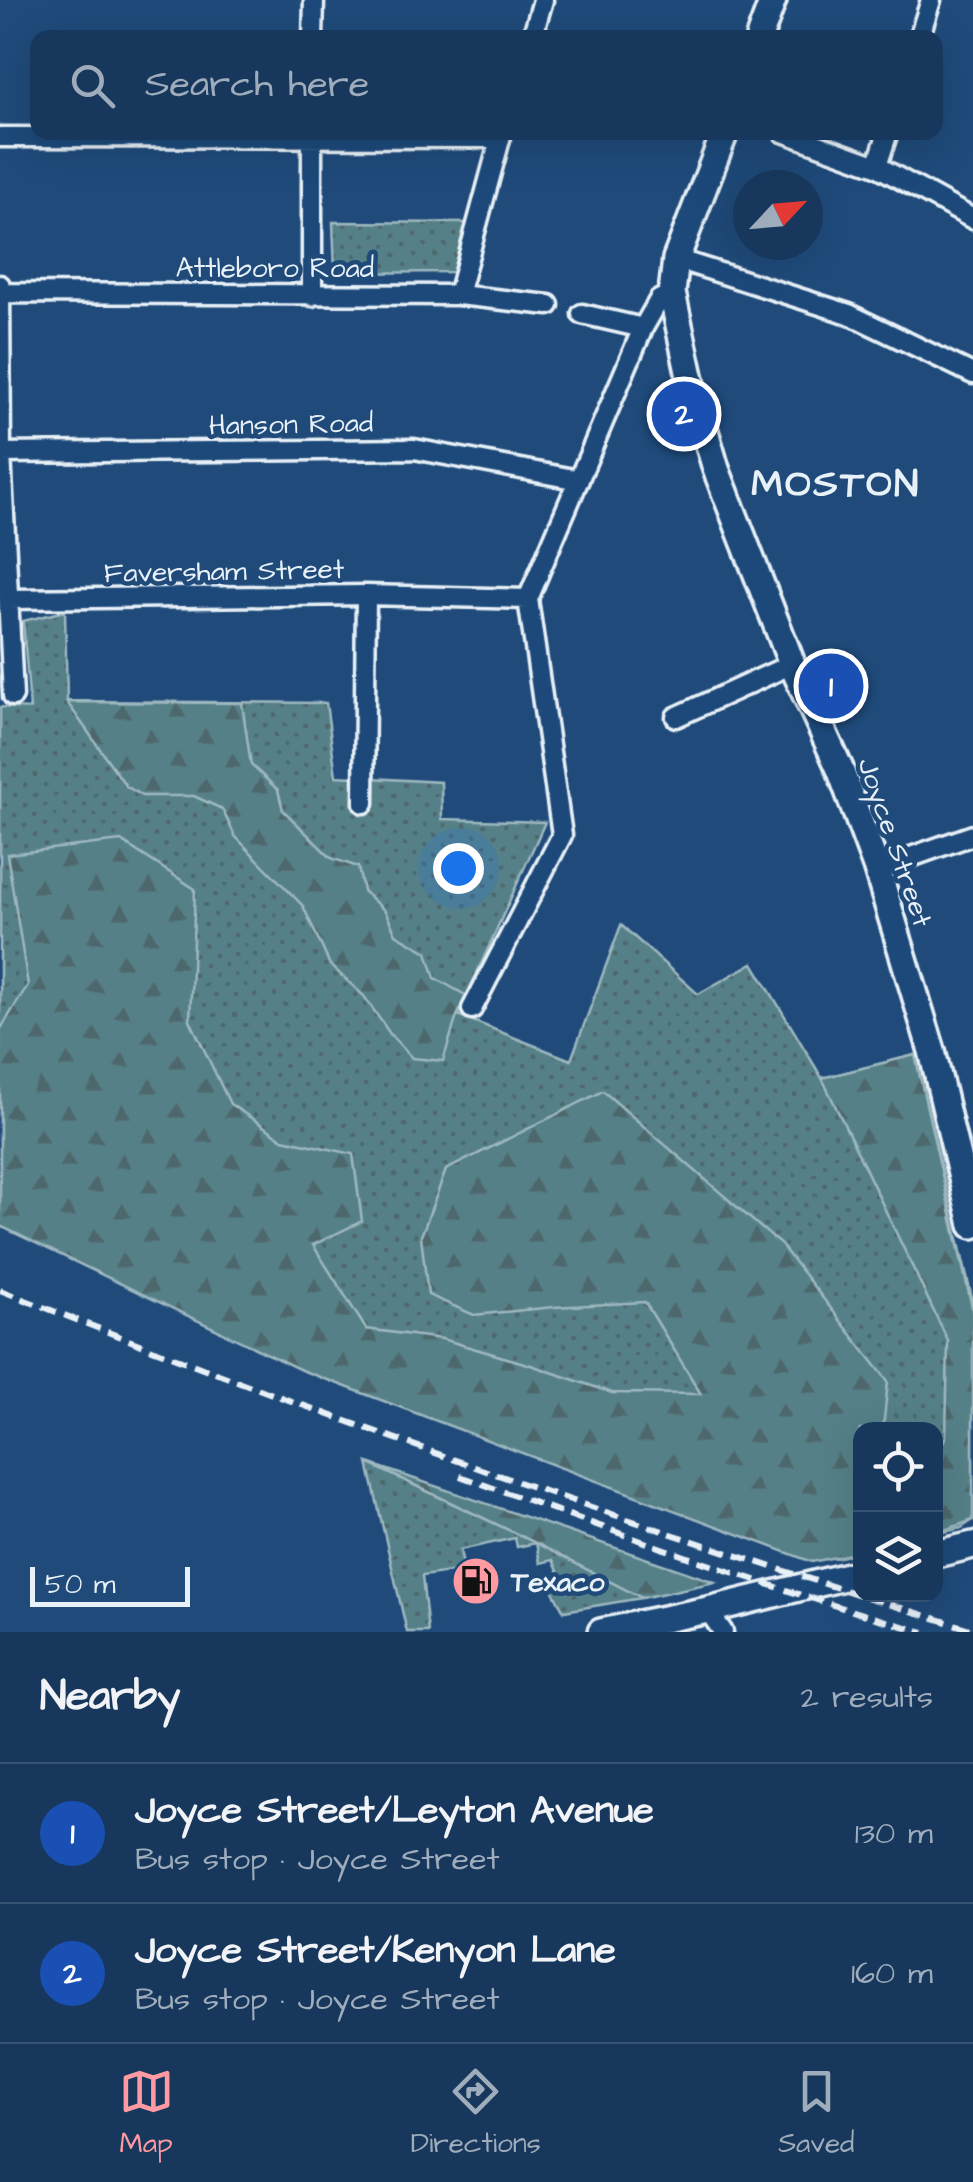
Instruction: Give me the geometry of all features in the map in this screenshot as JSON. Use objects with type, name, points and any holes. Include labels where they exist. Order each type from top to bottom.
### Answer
[{"type":"street","points":[[314,0],[314,30]]},
{"type":"street","points":[[535,30],[544,0]]},
{"type":"street","points":[[762,30],[773,0]]},
{"type":"street","points":[[922,30],[931,0]]},
{"type":"street","points":[[0,137],[30,137]]},
{"type":"street","points":[[312,140],[312,296]]},
{"type":"street","points":[[458,295],[500,140]]},
{"type":"street","name":"Joyce Street","points":[[721,140],[676,259],[672,292],[694,390],[716,470],[877,869],[932,1051],[973,1225]]},
{"type":"street","points":[[805,140],[877,166],[973,219]]},
{"type":"street","points":[[877,166],[885,140]]},
{"type":"street","points":[[676,259],[849,314],[973,374]]},
{"type":"street","points":[[0,284],[0,453],[14,696]]},
{"type":"street","points":[[472,1009],[562,835],[528,599],[643,328],[659,300],[672,292]]},
{"type":"street","name":"Attleboro Road","points":[[0,294],[458,295],[548,305]]},
{"type":"street","points":[[582,314],[643,328]]},
{"type":"street","name":"Hanson Road","points":[[0,453],[414,449],[579,480]]},
{"type":"street","points":[[364,802],[366,595]]},
{"type":"street","name":"Faversham Street","points":[[10,598],[366,595],[528,599]]},
{"type":"street","points":[[676,717],[792,664]]},
{"type":"street","points":[[877,869],[973,836]]},
{"type":"street","points":[[943,1552],[973,1545]]},
{"type":"street","points":[[601,1632],[853,1574]]},
{"type":"street","points":[[708,1610],[723,1632]]},
{"type":"green space","points":[[333,222],[469,223],[454,272],[335,273]]},
{"type":"green space","points":[[65,611],[67,701],[326,703],[336,776],[441,782],[442,819],[545,822],[458,1015],[571,1060],[621,925],[698,994],[753,963],[822,1078],[915,1055],[973,1303],[973,1520],[943,1532],[943,1422],[853,1422],[853,1554],[836,1558],[0,1223],[0,707],[30,709],[23,621]]},
{"type":"green space","points":[[67,702],[242,703],[251,765],[278,790],[283,810],[331,858],[358,867],[363,891],[385,911],[396,934],[427,952],[435,978],[467,996],[443,1061],[412,1058],[390,1034],[364,996],[330,965],[303,906],[235,836],[222,809],[194,796],[142,796],[126,786]]},
{"type":"green space","points":[[121,841],[195,889],[190,1020],[230,1104],[283,1139],[353,1154],[362,1221],[313,1245],[366,1329],[442,1339],[612,1393],[701,1394],[645,1302],[474,1315],[428,1295],[421,1236],[446,1170],[603,1091],[781,1245],[888,1381],[884,1422],[853,1422],[853,1553],[812,1562],[301,1370],[0,1226],[0,1030],[28,985],[7,854]]},
{"type":"green space","points":[[915,1055],[973,1312],[973,1520],[943,1531],[948,1341],[822,1078]]},
{"type":"green space","points":[[368,1463],[536,1543],[517,1547],[515,1538],[460,1550],[464,1570],[422,1576],[428,1632],[407,1632]]},
{"type":"green space","points":[[368,1463],[715,1582],[642,1598]]},
{"type":"green space","points":[[536,1543],[642,1598],[564,1611],[549,1584],[561,1578],[553,1560],[540,1563]]},
{"type":"railway","points":[[0,1290],[483,1470],[973,1630]]},
{"type":"railway","points":[[460,1476],[749,1578],[924,1632]]},
{"type":"place","name":"Joyce Street/Kenyon Lane","points":[[684,414]]},
{"type":"place","name":"Joyce Street/Leyton Avenue","points":[[831,686]]},
{"type":"place","name":"Texaco","points":[[476,1581]]},
{"type":"district","name":"MOSTON","points":[[836,483]]}]
